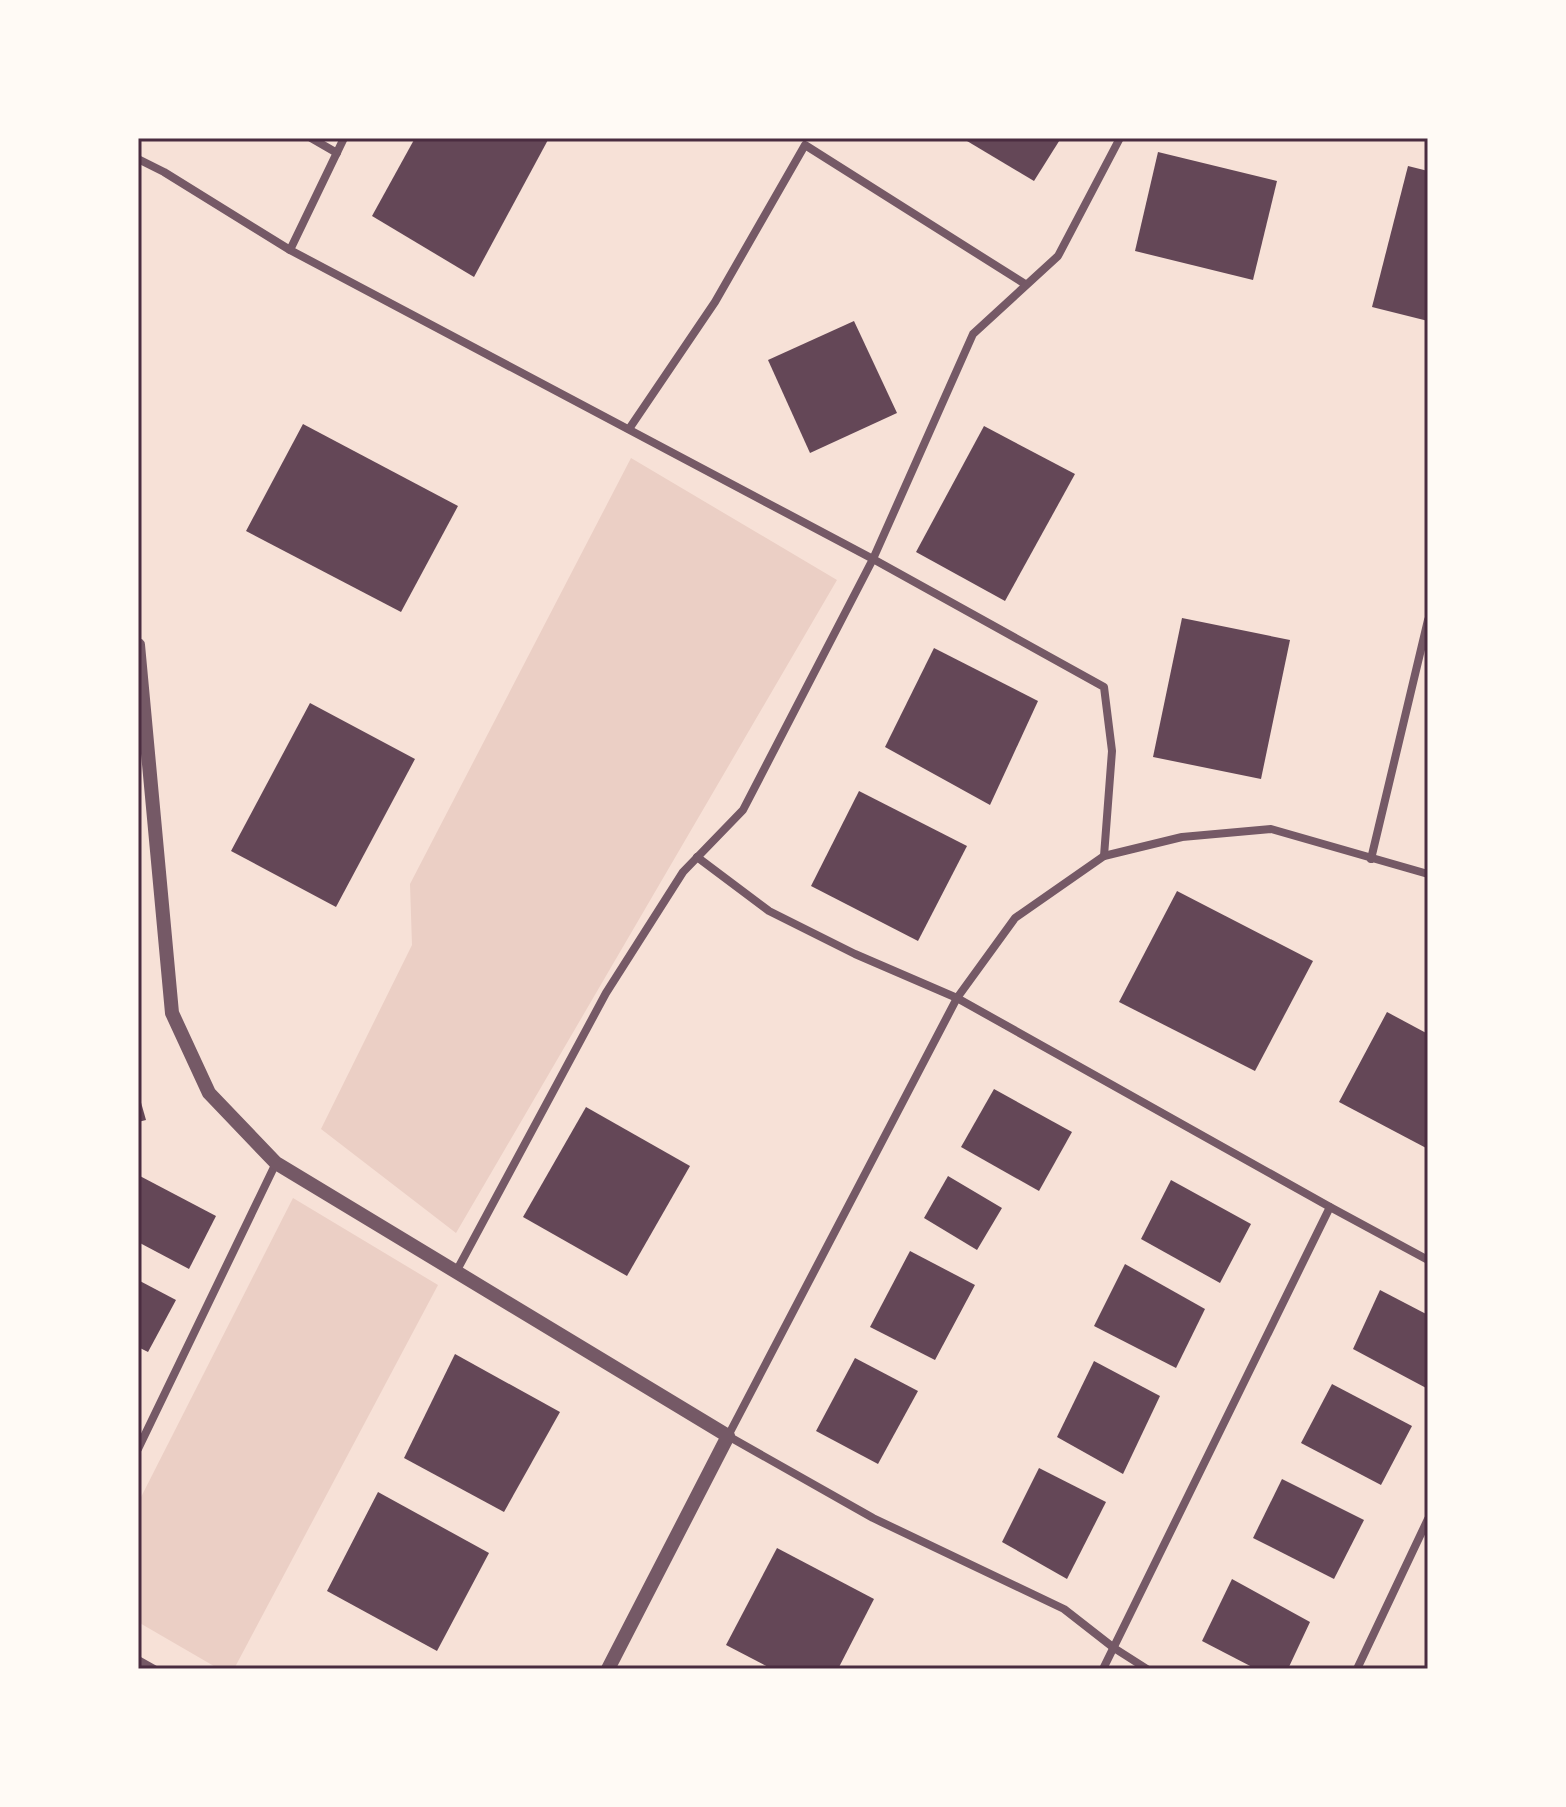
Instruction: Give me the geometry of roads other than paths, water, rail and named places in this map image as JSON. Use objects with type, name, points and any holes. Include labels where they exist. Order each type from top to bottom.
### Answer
[{"type":"street","points":[[311,138],[337,153]]},
{"type":"street","points":[[290,250],[344,138]]},
{"type":"street","points":[[456,1272],[606,993],[683,872],[743,810],[873,559],[973,334],[1058,256],[1120,138]]},
{"type":"street","points":[[629,429],[715,302],[805,145],[1025,284]]},
{"type":"street","points":[[138,159],[290,250],[873,559],[1104,687],[1112,751],[1104,856]]},
{"type":"street","points":[[1371,859],[1428,620]]},
{"type":"street","points":[[138,645],[172,1013],[209,1093],[276,1163],[728,1436],[873,1518],[1064,1609],[1147,1669]]},
{"type":"street","points":[[608,1669],[957,998],[1015,918],[1104,856],[1182,837],[1271,829],[1428,874]]},
{"type":"street","points":[[697,857],[769,911],[855,954],[957,998],[1428,1260]]},
{"type":"street","points":[[138,1449],[276,1163]]},
{"type":"street","points":[[1103,1669],[1330,1207]]},
{"type":"street","points":[[1357,1669],[1428,1519]]},
{"type":"street","points":[[138,1660],[154,1669]]}]
